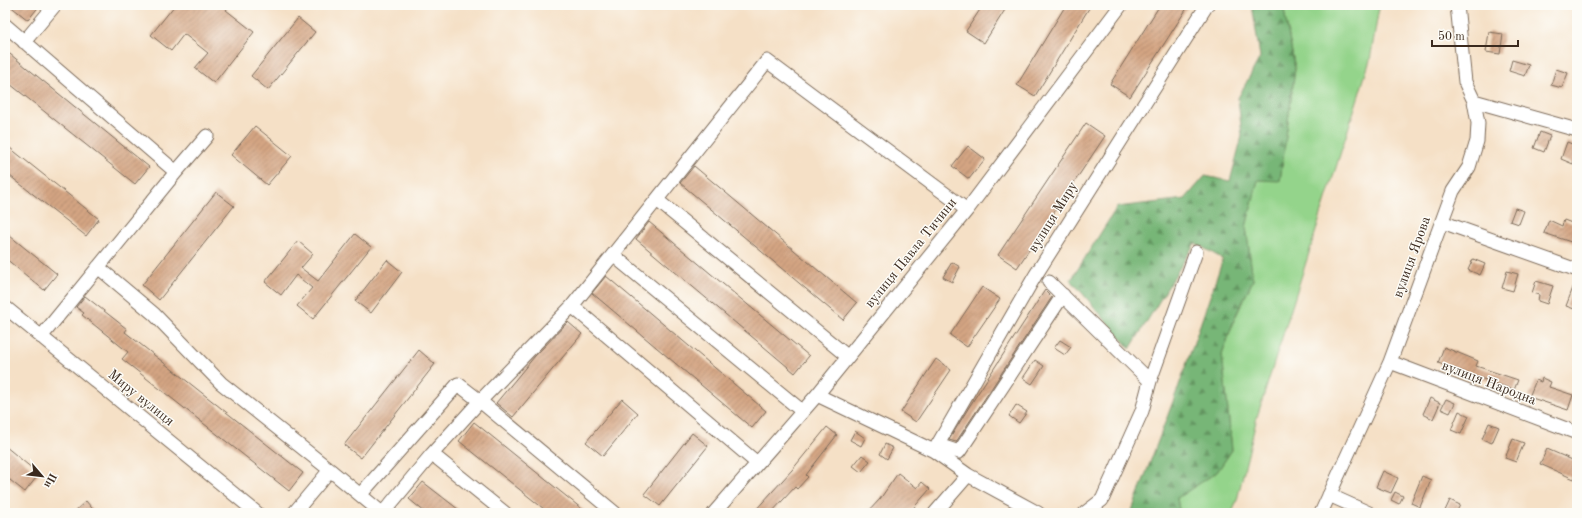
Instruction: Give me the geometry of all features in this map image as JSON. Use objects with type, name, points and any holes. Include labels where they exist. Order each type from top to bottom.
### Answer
[{"type":"street","points":[[24,42],[55,5]]},
{"type":"street","name":"вулиця Павла Тичини","points":[[714,513],[817,395],[967,210],[1122,5]]},
{"type":"street","name":"вулиця Миру","points":[[936,448],[1035,276],[1206,5]]},
{"type":"street","name":"вулиця Ярова","points":[[1321,513],[1390,362],[1453,191],[1469,167],[1477,140],[1478,123],[1474,101],[1465,82],[1457,5]]},
{"type":"street","points":[[5,25],[176,172]]},
{"type":"street","points":[[98,267],[154,314],[221,383],[383,513],[432,454],[480,401],[572,306],[767,61],[967,210]]},
{"type":"street","points":[[1474,101],[1577,130]]},
{"type":"street","points":[[41,337],[207,136]]},
{"type":"street","points":[[657,200],[848,356]]},
{"type":"street","points":[[1442,222],[1577,270]]},
{"type":"street","points":[[1085,513],[1102,500],[1142,411],[1150,381],[1196,252]]},
{"type":"street","points":[[613,255],[802,412]]},
{"type":"street","points":[[1049,282],[1150,381]]},
{"type":"street","points":[[817,395],[936,448],[959,452],[1063,295]]},
{"type":"street","points":[[572,306],[757,463]]},
{"type":"street","name":"Миру вулиця","points":[[5,307],[257,513]]},
{"type":"street","name":"вулиця Народна","points":[[1390,362],[1577,434]]},
{"type":"street","points":[[360,495],[458,384],[615,513]]},
{"type":"street","points":[[936,448],[968,475],[1016,508],[1038,513]]},
{"type":"street","points":[[432,454],[505,513]]},
{"type":"street","points":[[294,513],[330,470]]},
{"type":"street","points":[[934,513],[968,475]]},
{"type":"street","points":[[1329,495],[1369,513]]},
{"type":"green space","points":[[1252,5],[1283,5],[1295,69],[1280,181],[1258,180],[1246,227],[1253,280],[1235,317],[1222,354],[1232,450],[1217,472],[1177,498],[1179,510],[1184,513],[1131,513],[1178,388],[1223,259],[1195,243],[1130,349],[1071,280],[1117,207],[1185,199],[1205,176],[1230,181],[1242,136],[1238,98],[1260,57]]},
{"type":"green space","points":[[1283,5],[1366,5],[1379,8],[1370,60],[1257,417],[1237,500],[1232,513],[1184,513],[1179,510],[1177,498],[1217,472],[1232,450],[1222,354],[1234,320],[1253,280],[1246,227],[1258,180],[1280,180],[1295,69]]},
{"type":"building","points":[[9,5],[40,5],[28,20]]},
{"type":"building","points":[[175,5],[230,5],[226,10],[254,32],[214,83],[195,68],[208,53],[184,34],[171,51],[151,35]]},
{"type":"building","points":[[983,5],[1008,5],[984,43],[966,31]]},
{"type":"building","points":[[1066,5],[1091,5],[1035,96],[1017,85]]},
{"type":"building","points":[[1160,5],[1189,5],[1130,97],[1110,84]]},
{"type":"building","points":[[298,18],[315,32],[268,90],[251,76]]},
{"type":"building","points":[[1489,32],[1503,34],[1500,54],[1486,52]]},
{"type":"building","points":[[5,50],[149,167],[135,184],[5,80]]},
{"type":"building","points":[[1512,60],[1529,65],[1525,76],[1509,71]]},
{"type":"building","points":[[1556,69],[1568,73],[1562,88],[1551,85]]},
{"type":"building","points":[[1086,123],[1105,136],[1017,268],[998,255]]},
{"type":"building","points":[[255,126],[292,156],[267,185],[231,155]]},
{"type":"building","points":[[1540,132],[1550,136],[1544,152],[1534,148]]},
{"type":"building","points":[[1567,142],[1577,146],[1577,153],[1573,164],[1561,159]]},
{"type":"building","points":[[5,144],[99,219],[86,236],[5,172]]},
{"type":"building","points":[[968,146],[985,159],[969,179],[952,166]]},
{"type":"building","points":[[694,166],[857,303],[843,320],[680,183]]},
{"type":"building","points":[[216,192],[234,206],[159,300],[142,285]]},
{"type":"building","points":[[1515,208],[1524,211],[1519,224],[1510,221]]},
{"type":"building","points":[[1549,220],[1562,226],[1564,220],[1577,225],[1577,244],[1544,233]]},
{"type":"building","points":[[649,222],[809,356],[795,373],[636,239]]},
{"type":"building","points":[[5,232],[57,274],[44,290],[5,258]]},
{"type":"building","points":[[355,234],[371,247],[313,319],[297,306],[312,288],[296,275],[281,295],[265,282],[298,241],[313,254],[301,268],[318,281]]},
{"type":"building","points":[[1473,259],[1485,264],[1480,275],[1468,270]]},
{"type":"building","points":[[387,260],[402,272],[371,313],[355,301]]},
{"type":"building","points":[[952,262],[960,267],[952,282],[943,277]]},
{"type":"building","points":[[1507,271],[1518,274],[1513,291],[1502,288]]},
{"type":"building","points":[[606,276],[766,411],[752,428],[592,293]]},
{"type":"building","points":[[1577,280],[1577,310],[1566,306]]},
{"type":"building","points":[[1536,281],[1553,286],[1547,304],[1538,301],[1539,295],[1532,293]]},
{"type":"building","points":[[982,287],[1000,299],[967,347],[950,335]]},
{"type":"building","points":[[1045,290],[1052,297],[956,442],[949,440],[969,407]]},
{"type":"building","points":[[85,296],[127,329],[125,332],[303,473],[289,491],[122,359],[128,352],[82,315],[84,313],[76,307]]},
{"type":"building","points":[[568,322],[582,334],[513,417],[496,403],[535,356]]},
{"type":"building","points":[[1060,340],[1071,347],[1065,355],[1054,348]]},
{"type":"building","points":[[1444,347],[1478,361],[1476,366],[1518,380],[1514,390],[1438,363]]},
{"type":"building","points":[[419,350],[435,364],[361,458],[344,445]]},
{"type":"building","points":[[936,359],[951,370],[916,422],[901,412]]},
{"type":"building","points":[[1035,360],[1044,366],[1032,384],[1023,378]]},
{"type":"building","points":[[1542,378],[1551,382],[1549,387],[1573,395],[1568,410],[1529,397],[1536,380],[1541,382]]},
{"type":"building","points":[[1430,398],[1440,403],[1433,419],[1423,414]]},
{"type":"building","points":[[622,399],[638,413],[603,456],[586,442]]},
{"type":"building","points":[[1446,399],[1455,403],[1450,413],[1441,409]]},
{"type":"building","points":[[1016,405],[1027,412],[1019,423],[1009,416]]},
{"type":"building","points":[[1459,411],[1469,416],[1461,434],[1451,430]]},
{"type":"building","points":[[474,422],[587,513],[549,513],[459,441]]},
{"type":"building","points":[[1489,423],[1499,427],[1492,443],[1482,439]]},
{"type":"building","points":[[827,427],[837,435],[806,475],[808,477],[797,489],[795,487],[771,513],[753,513],[792,470]]},
{"type":"building","points":[[855,431],[865,438],[861,446],[850,440]]},
{"type":"building","points":[[692,433],[708,446],[660,506],[644,494]]},
{"type":"building","points":[[1513,439],[1524,443],[1516,462],[1505,458]]},
{"type":"building","points":[[885,444],[893,448],[887,459],[880,454]]},
{"type":"building","points":[[5,446],[39,474],[25,492],[5,476]]},
{"type":"building","points":[[1547,449],[1577,462],[1577,473],[1574,479],[1540,464]]},
{"type":"building","points":[[862,455],[870,461],[861,472],[853,466]]},
{"type":"building","points":[[1383,471],[1398,478],[1391,493],[1376,487]]},
{"type":"building","points":[[898,473],[917,488],[922,482],[930,489],[909,513],[867,513],[880,499]]},
{"type":"building","points":[[1422,476],[1431,480],[1420,507],[1411,503]]},
{"type":"building","points":[[423,482],[463,513],[426,513],[409,499]]},
{"type":"building","points":[[1395,492],[1403,496],[1399,504],[1391,500]]},
{"type":"building","points":[[1450,500],[1460,505],[1456,513],[1444,513]]},
{"type":"building","points":[[86,501],[96,513],[73,513]]}]
